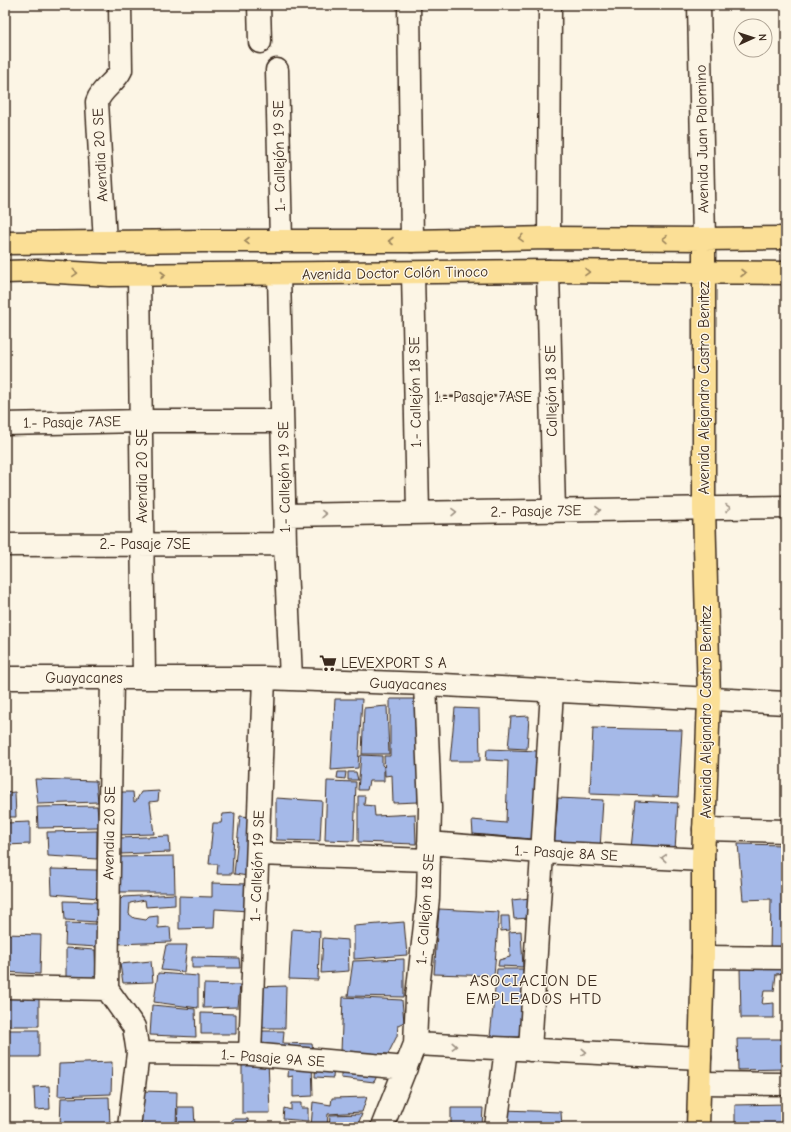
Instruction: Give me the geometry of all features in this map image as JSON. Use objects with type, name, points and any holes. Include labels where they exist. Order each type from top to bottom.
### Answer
[{"type":"main road","points":[[5,244],[106,242],[412,241],[549,238],[786,238]]},
{"type":"main road","name":"Avenida Juan Palomino","points":[[704,239],[704,273]]},
{"type":"main road","name":"Avenida Doctor Colón Tinoco","points":[[5,272],[40,271],[110,275],[548,271],[786,274]]},
{"type":"main road","name":"Avenida Alejandro Castro Benitez","points":[[698,1127],[703,860],[709,700],[704,508],[704,273]]},
{"type":"street","name":"Avendia 20 SE","points":[[106,242],[97,102],[102,92],[118,77],[120,70],[120,5]]},
{"type":"street","points":[[259,5],[260,42]]},
{"type":"street","points":[[409,5],[412,241]]},
{"type":"street","points":[[549,238],[550,5]]},
{"type":"street","name":"Avenida Juan Palomino","points":[[699,5],[704,239]]},
{"type":"street","name":"1.- Callejón 19 SE","points":[[278,70],[281,241]]},
{"type":"street","name":"Callejón 18 SE","points":[[548,271],[554,511]]},
{"type":"street","name":"1.- Callejón 18 SE","points":[[413,273],[418,512]]},
{"type":"street","name":"1.- Callejón 19 SE","points":[[279,274],[285,544],[292,680]]},
{"type":"street","name":"Avendia 20 SE","points":[[139,275],[144,677]]},
{"type":"street","name":"1.- Pasaje 7ASE","points":[[5,424],[142,421],[282,422]]},
{"type":"street","name":"2.- Pasaje 7SE","points":[[285,515],[786,507]]},
{"type":"street","name":"2.- Pasaje 7SE","points":[[5,545],[285,544]]},
{"type":"street","name":"Guayacanes","points":[[5,678],[264,678],[425,684],[786,703]]},
{"type":"street","name":"Avendia 20 SE","points":[[106,989],[112,678]]},
{"type":"street","name":"1.- Callejón 19 SE","points":[[250,1054],[264,678]]},
{"type":"street","name":"1.- Callejón 18 SE","points":[[382,1127],[415,1044],[417,997],[428,898],[430,808],[425,684]]},
{"type":"street","points":[[530,1050],[552,691]]},
{"type":"street","points":[[704,829],[786,831]]},
{"type":"street","name":"1.- Pasaje 8A SE","points":[[258,854],[541,852],[703,860]]},
{"type":"street","points":[[702,957],[786,958]]},
{"type":"street","points":[[5,987],[106,989],[134,1027],[138,1053],[129,1127]]},
{"type":"street","points":[[415,1044],[700,1058]]},
{"type":"street","points":[[496,1127],[506,1049]]},
{"type":"street","name":"1.- Pasaje 9A SE","points":[[138,1053],[250,1054],[406,1068]]},
{"type":"street","points":[[700,1083],[786,1084]]},
{"type":"path","name":"1.- Pasaje 7ASE","points":[[415,397],[551,396]]},
{"type":"building","points":[[335,699],[362,699],[358,768],[331,770]]},
{"type":"building","points":[[390,699],[422,700],[418,802],[393,803],[392,775],[385,776],[384,756],[390,756]]},
{"type":"building","points":[[387,706],[389,754],[362,754],[364,708]]},
{"type":"building","points":[[455,708],[479,709],[480,761],[450,761]]},
{"type":"building","points":[[529,716],[527,749],[508,748],[511,717]]},
{"type":"building","points":[[593,728],[682,730],[678,797],[590,794]]},
{"type":"building","points":[[487,749],[539,751],[532,839],[473,834],[472,820],[506,823],[508,761],[486,760]]},
{"type":"building","points":[[361,755],[382,756],[382,765],[384,767],[384,781],[369,781],[367,790],[358,790]]},
{"type":"building","points":[[338,772],[346,772],[345,779],[337,778]]},
{"type":"building","points":[[348,772],[356,772],[358,780],[348,780]]},
{"type":"building","points":[[35,779],[96,781],[98,802],[38,804]]},
{"type":"building","points":[[327,781],[356,782],[354,841],[325,840]]},
{"type":"building","points":[[159,791],[158,801],[150,802],[154,834],[116,835],[120,792],[133,792],[134,802],[141,792]]},
{"type":"building","points":[[15,792],[16,817],[5,817],[5,793]]},
{"type":"building","points":[[358,796],[365,796],[364,805],[374,806],[375,816],[415,814],[416,844],[358,842]]},
{"type":"building","points":[[276,798],[322,801],[320,841],[276,840]]},
{"type":"building","points":[[558,798],[603,800],[600,849],[554,847]]},
{"type":"building","points":[[636,801],[678,803],[675,850],[631,848]]},
{"type":"building","points":[[97,806],[99,827],[38,828],[37,807]]},
{"type":"building","points":[[235,813],[232,874],[217,874],[218,864],[209,864],[213,823],[221,823],[223,814]]},
{"type":"building","points":[[240,816],[253,817],[248,876],[234,874]]},
{"type":"building","points":[[30,822],[30,844],[5,845],[5,823]]},
{"type":"building","points":[[97,831],[97,859],[48,856],[47,832]]},
{"type":"building","points":[[169,836],[170,852],[121,854],[120,838]]},
{"type":"building","points":[[738,844],[786,845],[786,951],[770,952],[771,899],[743,900]]},
{"type":"building","points":[[174,856],[175,892],[120,892],[118,857]]},
{"type":"building","points":[[51,869],[97,870],[98,898],[52,894]]},
{"type":"building","points":[[212,883],[248,884],[249,911],[215,909],[214,928],[179,929],[179,896],[212,897]]},
{"type":"building","points":[[175,894],[175,905],[146,907],[145,900],[130,903],[129,914],[134,918],[146,920],[149,917],[158,916],[158,928],[170,927],[171,942],[117,944],[117,903],[123,897]]},
{"type":"building","points":[[530,898],[530,918],[514,919],[512,900]]},
{"type":"building","points":[[64,901],[97,902],[97,922],[65,920]]},
{"type":"building","points":[[439,909],[499,912],[494,976],[434,974]]},
{"type":"building","points":[[501,916],[509,916],[510,930],[501,931]]},
{"type":"building","points":[[404,922],[407,955],[354,959],[354,926]]},
{"type":"building","points":[[66,923],[97,924],[97,947],[65,945]]},
{"type":"building","points":[[292,929],[320,931],[318,980],[289,979]]},
{"type":"building","points":[[521,931],[523,967],[498,966],[499,960],[510,957],[509,932]]},
{"type":"building","points":[[5,934],[41,935],[40,974],[5,972]]},
{"type":"building","points":[[323,938],[348,940],[349,971],[321,973]]},
{"type":"building","points":[[166,945],[187,945],[184,972],[161,970]]},
{"type":"building","points":[[66,948],[95,950],[96,978],[66,979]]},
{"type":"building","points":[[192,957],[239,958],[240,968],[192,968]]},
{"type":"building","points":[[404,959],[404,997],[348,996],[353,961]]},
{"type":"building","points":[[151,961],[153,982],[123,983],[120,964]]},
{"type":"building","points":[[786,966],[786,973],[776,974],[774,991],[764,991],[762,1004],[774,1003],[774,1018],[741,1018],[740,968]]},
{"type":"building","points":[[497,969],[523,969],[523,1037],[490,1037]]},
{"type":"building","points":[[158,973],[198,976],[198,1008],[154,1002]]},
{"type":"building","points":[[204,984],[240,985],[238,1007],[203,1008]]},
{"type":"building","points":[[286,986],[285,1028],[255,1028],[257,987]]},
{"type":"building","points":[[5,996],[39,996],[39,1026],[5,1026]]},
{"type":"building","points":[[343,997],[402,1000],[404,1022],[398,1025],[397,1036],[388,1054],[341,1052]]},
{"type":"building","points":[[152,1005],[195,1009],[196,1037],[150,1035]]},
{"type":"building","points":[[201,1013],[236,1014],[236,1034],[201,1034]]},
{"type":"building","points":[[5,1030],[39,1030],[39,1057],[5,1057]]},
{"type":"building","points":[[255,1031],[284,1031],[283,1043],[312,1044],[313,1050],[254,1046]]},
{"type":"building","points":[[737,1039],[786,1039],[786,1069],[738,1070]]},
{"type":"building","points":[[242,1059],[268,1059],[270,1113],[242,1113]]},
{"type":"building","points":[[289,1061],[312,1062],[313,1096],[293,1097],[293,1076],[288,1077]]},
{"type":"building","points":[[112,1062],[111,1094],[58,1096],[59,1064]]},
{"type":"building","points":[[316,1062],[334,1065],[333,1078],[315,1077]]},
{"type":"building","points":[[341,1065],[380,1070],[374,1082],[341,1078]]},
{"type":"building","points":[[49,1086],[50,1109],[35,1110],[34,1087]]},
{"type":"building","points":[[142,1091],[177,1092],[176,1127],[138,1127]]},
{"type":"building","points":[[109,1097],[110,1127],[60,1127],[61,1098]]},
{"type":"building","points":[[367,1097],[362,1112],[328,1114],[327,1127],[311,1127],[313,1102],[331,1105],[332,1098]]},
{"type":"building","points":[[291,1103],[301,1103],[301,1108],[308,1108],[308,1121],[283,1119],[284,1108],[291,1110]]},
{"type":"building","points":[[786,1104],[786,1127],[735,1127],[735,1105]]},
{"type":"building","points":[[178,1107],[194,1107],[195,1127],[177,1127]]},
{"type":"building","points":[[451,1108],[483,1108],[482,1127],[451,1127]]},
{"type":"building","points":[[504,1110],[561,1112],[562,1127],[503,1127]]},
{"type":"building","points":[[362,1114],[357,1127],[329,1127],[330,1115]]},
{"type":"building","points":[[232,1119],[248,1119],[249,1126],[264,1127],[231,1127]]},
{"type":"place","name":"LEVEXPORT S A","points":[[328,663]]},
{"type":"district","name":"ASOCIACION DE EMPLEADOS HTD","points":[[534,990]]}]
